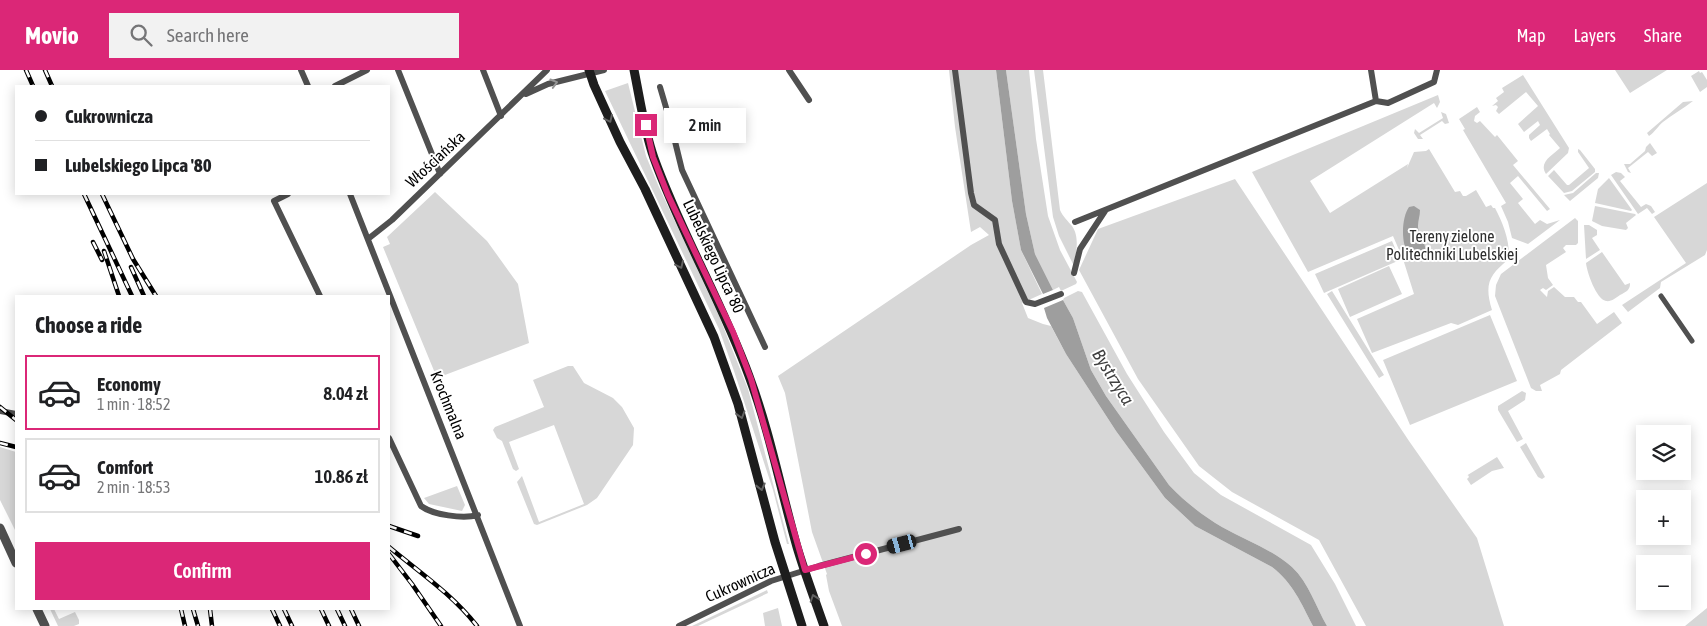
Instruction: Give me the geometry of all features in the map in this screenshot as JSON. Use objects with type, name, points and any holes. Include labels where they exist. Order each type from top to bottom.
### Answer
[{"type":"main road","name":"Lubelskiego Lipca '80","points":[[634,70],[653,157],[668,195],[733,332],[751,379],[805,570],[824,626]]},
{"type":"main road","points":[[590,72],[620,142],[645,190],[717,345],[729,376],[749,440],[774,542],[802,626]]},
{"type":"street","points":[[301,70],[308,85]]},
{"type":"street","points":[[337,85],[367,70]]},
{"type":"street","points":[[398,70],[440,174]]},
{"type":"street","points":[[483,70],[501,116]]},
{"type":"street","name":"Włościańska","points":[[368,238],[379,232],[547,70]]},
{"type":"street","name":"Włościańska","points":[[520,98],[548,84],[604,70]]},
{"type":"street","points":[[789,70],[809,100]]},
{"type":"street","points":[[955,70],[974,205],[995,220],[999,244],[1026,302],[1034,304],[1061,294]]},
{"type":"street","points":[[1371,70],[1376,101]]},
{"type":"street","points":[[1075,222],[1376,101],[1388,103],[1434,82],[1438,70]]},
{"type":"street","points":[[660,87],[682,170],[765,347]]},
{"type":"street","points":[[286,195],[274,201],[320,295]]},
{"type":"street","name":"Krochmalna","points":[[350,195],[478,515],[520,626]]},
{"type":"street","points":[[1074,273],[1080,249],[1104,211]]},
{"type":"street","points":[[1661,296],[1692,341]]},
{"type":"street","points":[[0,411],[15,414]]},
{"type":"street","points":[[390,440],[421,506],[426,510],[462,517],[478,515]]},
{"type":"street","points":[[0,528],[15,561]]},
{"type":"street","name":"Cukrownicza","points":[[679,626],[767,583],[786,576],[959,528]]},
{"type":"street","points":[[37,610],[45,626]]},
{"type":"green space","points":[[949,70],[996,70],[1012,201],[1021,250],[1042,294],[1022,303],[1028,318],[1051,326],[1066,354],[1116,431],[1165,498],[1195,526],[1272,567],[1279,573],[1296,594],[1313,626],[842,626],[829,591],[827,574],[812,532],[785,393],[778,376],[971,245],[989,235],[980,227],[971,232],[955,127]]},
{"type":"green space","points":[[1006,70],[1029,70],[1036,139],[1048,216],[1060,250],[1077,282],[1061,291],[1059,287],[1053,290],[1035,254],[1026,214]]},
{"type":"green space","points":[[1034,70],[1043,70],[1060,210],[1076,235],[1077,246],[1074,266],[1059,236],[1053,217]]},
{"type":"green space","points":[[1615,70],[1667,70],[1630,93]]},
{"type":"green space","points":[[1699,71],[1700,73],[1702,72],[1707,80],[1707,87],[1700,92],[1691,76]]},
{"type":"green space","points":[[1523,75],[1569,148],[1568,153],[1546,174],[1544,170],[1545,162],[1560,148],[1549,135],[1547,129],[1531,141],[1529,135],[1540,125],[1538,121],[1524,132],[1518,124],[1538,106],[1526,92],[1499,114],[1496,111],[1498,107],[1496,105],[1492,106],[1498,101],[1496,98],[1504,92],[1502,88]]},
{"type":"green space","points":[[628,83],[646,156],[719,316],[748,389],[789,544],[787,544],[773,490],[719,329],[605,91]]},
{"type":"green space","name":"Tereny zielone Politechniki Lubelskiej","points":[[1438,95],[1440,102],[1437,108],[1434,103],[1310,181],[1330,213],[1408,164],[1407,168],[1414,152],[1429,149],[1455,192],[1460,191],[1463,196],[1466,196],[1476,190],[1486,207],[1491,205],[1495,208],[1505,232],[1509,259],[1497,270],[1490,281],[1488,293],[1492,310],[1458,325],[1451,323],[1372,353],[1357,319],[1414,294],[1403,259],[1393,236],[1308,272],[1252,172]]},
{"type":"green space","points":[[1693,101],[1663,122],[1649,136],[1647,133],[1683,102]]},
{"type":"green space","points":[[1477,107],[1480,112],[1475,116],[1474,121],[1477,123],[1480,121],[1495,137],[1497,135],[1518,161],[1513,165],[1550,209],[1547,211],[1518,176],[1510,183],[1523,199],[1518,203],[1535,224],[1540,220],[1547,224],[1560,220],[1528,244],[1512,238],[1501,206],[1506,203],[1463,130],[1465,129],[1459,119]]},
{"type":"green space","points":[[1441,112],[1446,114],[1449,123],[1445,124],[1442,121],[1420,135],[1423,139],[1418,139],[1414,133],[1415,129],[1419,133],[1443,118]]},
{"type":"green space","points":[[1650,143],[1657,153],[1652,156],[1648,152],[1628,168],[1631,173],[1628,172],[1624,164],[1630,164],[1645,151]]},
{"type":"green space","points":[[1578,149],[1595,169],[1595,172],[1572,191],[1564,193],[1548,176],[1554,170],[1569,185],[1589,168],[1578,152]]},
{"type":"green space","points":[[1616,172],[1621,173],[1625,177],[1620,181],[1641,207],[1646,204],[1651,206],[1655,212],[1652,214],[1647,208],[1638,214],[1611,175]]},
{"type":"green space","points":[[1596,173],[1599,173],[1598,178],[1570,201],[1564,195],[1573,193]]},
{"type":"green space","points":[[1609,178],[1631,211],[1595,203],[1598,189]]},
{"type":"green space","points":[[1235,179],[1409,441],[1477,538],[1504,626],[1366,626],[1319,540],[1232,492],[1199,466],[1138,379],[1079,270],[1098,229]]},
{"type":"green space","points":[[1707,183],[1707,250],[1705,255],[1661,282],[1660,288],[1628,312],[1622,305],[1686,263],[1654,217]]},
{"type":"green space","points":[[435,192],[487,241],[518,284],[529,343],[437,378],[383,247],[390,244],[387,237]]},
{"type":"green space","points":[[1595,206],[1636,215],[1626,223],[1628,228],[1626,230],[1602,226],[1592,221]]},
{"type":"green space","points":[[1575,218],[1578,221],[1578,243],[1576,245],[1566,245],[1563,248],[1566,252],[1546,265],[1548,278],[1553,285],[1546,290],[1543,288],[1540,290],[1547,297],[1548,291],[1554,287],[1565,297],[1574,297],[1578,302],[1581,302],[1597,324],[1614,312],[1622,323],[1561,370],[1560,374],[1540,385],[1542,391],[1536,391],[1531,388],[1495,296],[1496,285],[1501,274]]},
{"type":"green space","points":[[1584,225],[1589,225],[1597,230],[1597,235],[1592,238],[1600,250],[1586,259]]},
{"type":"green space","points":[[1392,241],[1400,260],[1324,293],[1315,274]]},
{"type":"green space","points":[[1602,252],[1625,285],[1630,283],[1627,291],[1610,301],[1602,299],[1599,295],[1590,278],[1586,263]]},
{"type":"green space","points":[[1389,266],[1402,294],[1350,317],[1338,289]]},
{"type":"green space","points":[[1078,291],[1082,292],[1127,374],[1164,432],[1194,473],[1221,495],[1311,545],[1335,584],[1356,626],[1327,626],[1308,588],[1292,567],[1267,550],[1208,518],[1169,485],[1106,396],[1091,370],[1073,318],[1063,300]]},
{"type":"green space","points":[[1332,291],[1384,375],[1379,378],[1327,294]]},
{"type":"green space","points":[[1490,315],[1517,381],[1410,425],[1383,360]]},
{"type":"green space","points":[[568,366],[573,366],[584,383],[613,398],[622,407],[634,428],[633,445],[597,498],[587,505],[537,525],[534,524],[517,482],[522,476],[539,522],[584,504],[554,425],[509,442],[519,469],[516,471],[513,469],[502,441],[497,438],[493,430],[495,427],[544,407],[533,380]]},
{"type":"green space","points":[[1522,391],[1526,393],[1525,400],[1508,411],[1523,439],[1517,442],[1498,410],[1498,406]]},
{"type":"green space","points":[[1526,443],[1545,477],[1542,479],[1538,477],[1520,447]]},
{"type":"green space","points":[[0,447],[15,452],[15,530],[0,500]]},
{"type":"green space","points":[[1497,457],[1504,468],[1492,471],[1471,485],[1467,479],[1468,475],[1466,476]]},
{"type":"green space","points":[[457,486],[465,505],[462,511],[429,504],[424,498]]},
{"type":"green space","points":[[767,590],[768,593],[698,626],[692,626]]},
{"type":"green space","points":[[778,608],[782,626],[765,626],[763,613]]},
{"type":"green space","points":[[1707,608],[1707,626],[1685,626]]},
{"type":"green space","points":[[50,610],[54,610],[59,619],[75,612],[79,624],[74,626],[58,626]]},
{"type":"shaded area","points":[[996,70],[1006,70],[1026,214],[1035,254],[1053,290],[1043,294],[1021,250],[1012,201]]},
{"type":"shaded area","points":[[1414,206],[1420,210],[1418,224],[1426,250],[1420,257],[1412,258],[1405,248],[1403,226],[1406,212],[1409,207]]},
{"type":"shaded area","points":[[1063,300],[1073,318],[1091,370],[1106,396],[1169,485],[1208,518],[1267,550],[1292,567],[1308,588],[1327,626],[1313,626],[1291,587],[1272,567],[1195,526],[1165,498],[1116,431],[1066,354],[1047,318],[1044,308]]},
{"type":"railway","points":[[26,70],[33,85]]},
{"type":"railway","points":[[45,70],[52,85]]},
{"type":"railway","points":[[84,195],[132,295]]},
{"type":"railway","points":[[102,195],[133,259],[155,295]]},
{"type":"railway","points":[[93,242],[102,260]]},
{"type":"railway","points":[[104,251],[119,295]]},
{"type":"railway","points":[[131,267],[144,295]]},
{"type":"railway","points":[[0,407],[15,419]]},
{"type":"railway","points":[[0,443],[15,447]]},
{"type":"railway","points":[[390,526],[418,536]]},
{"type":"railway","points":[[390,548],[446,594],[477,626]]},
{"type":"railway","points":[[390,555],[441,626]]},
{"type":"railway","points":[[181,610],[185,626]]},
{"type":"railway","points":[[193,610],[198,626]]},
{"type":"railway","points":[[210,610],[212,626]]},
{"type":"railway","points":[[272,610],[280,626]]},
{"type":"railway","points":[[284,610],[292,626]]},
{"type":"railway","points":[[321,610],[329,626]]},
{"type":"railway","points":[[337,610],[345,626]]},
{"type":"railway","points":[[351,610],[359,626]]},
{"type":"route","points":[[646,125],[653,157],[668,195],[733,332],[751,379],[795,536],[796,546],[805,570],[866,554]]},
{"type":"water label","name":"Bystrzyca","points":[[1113,377]]}]
